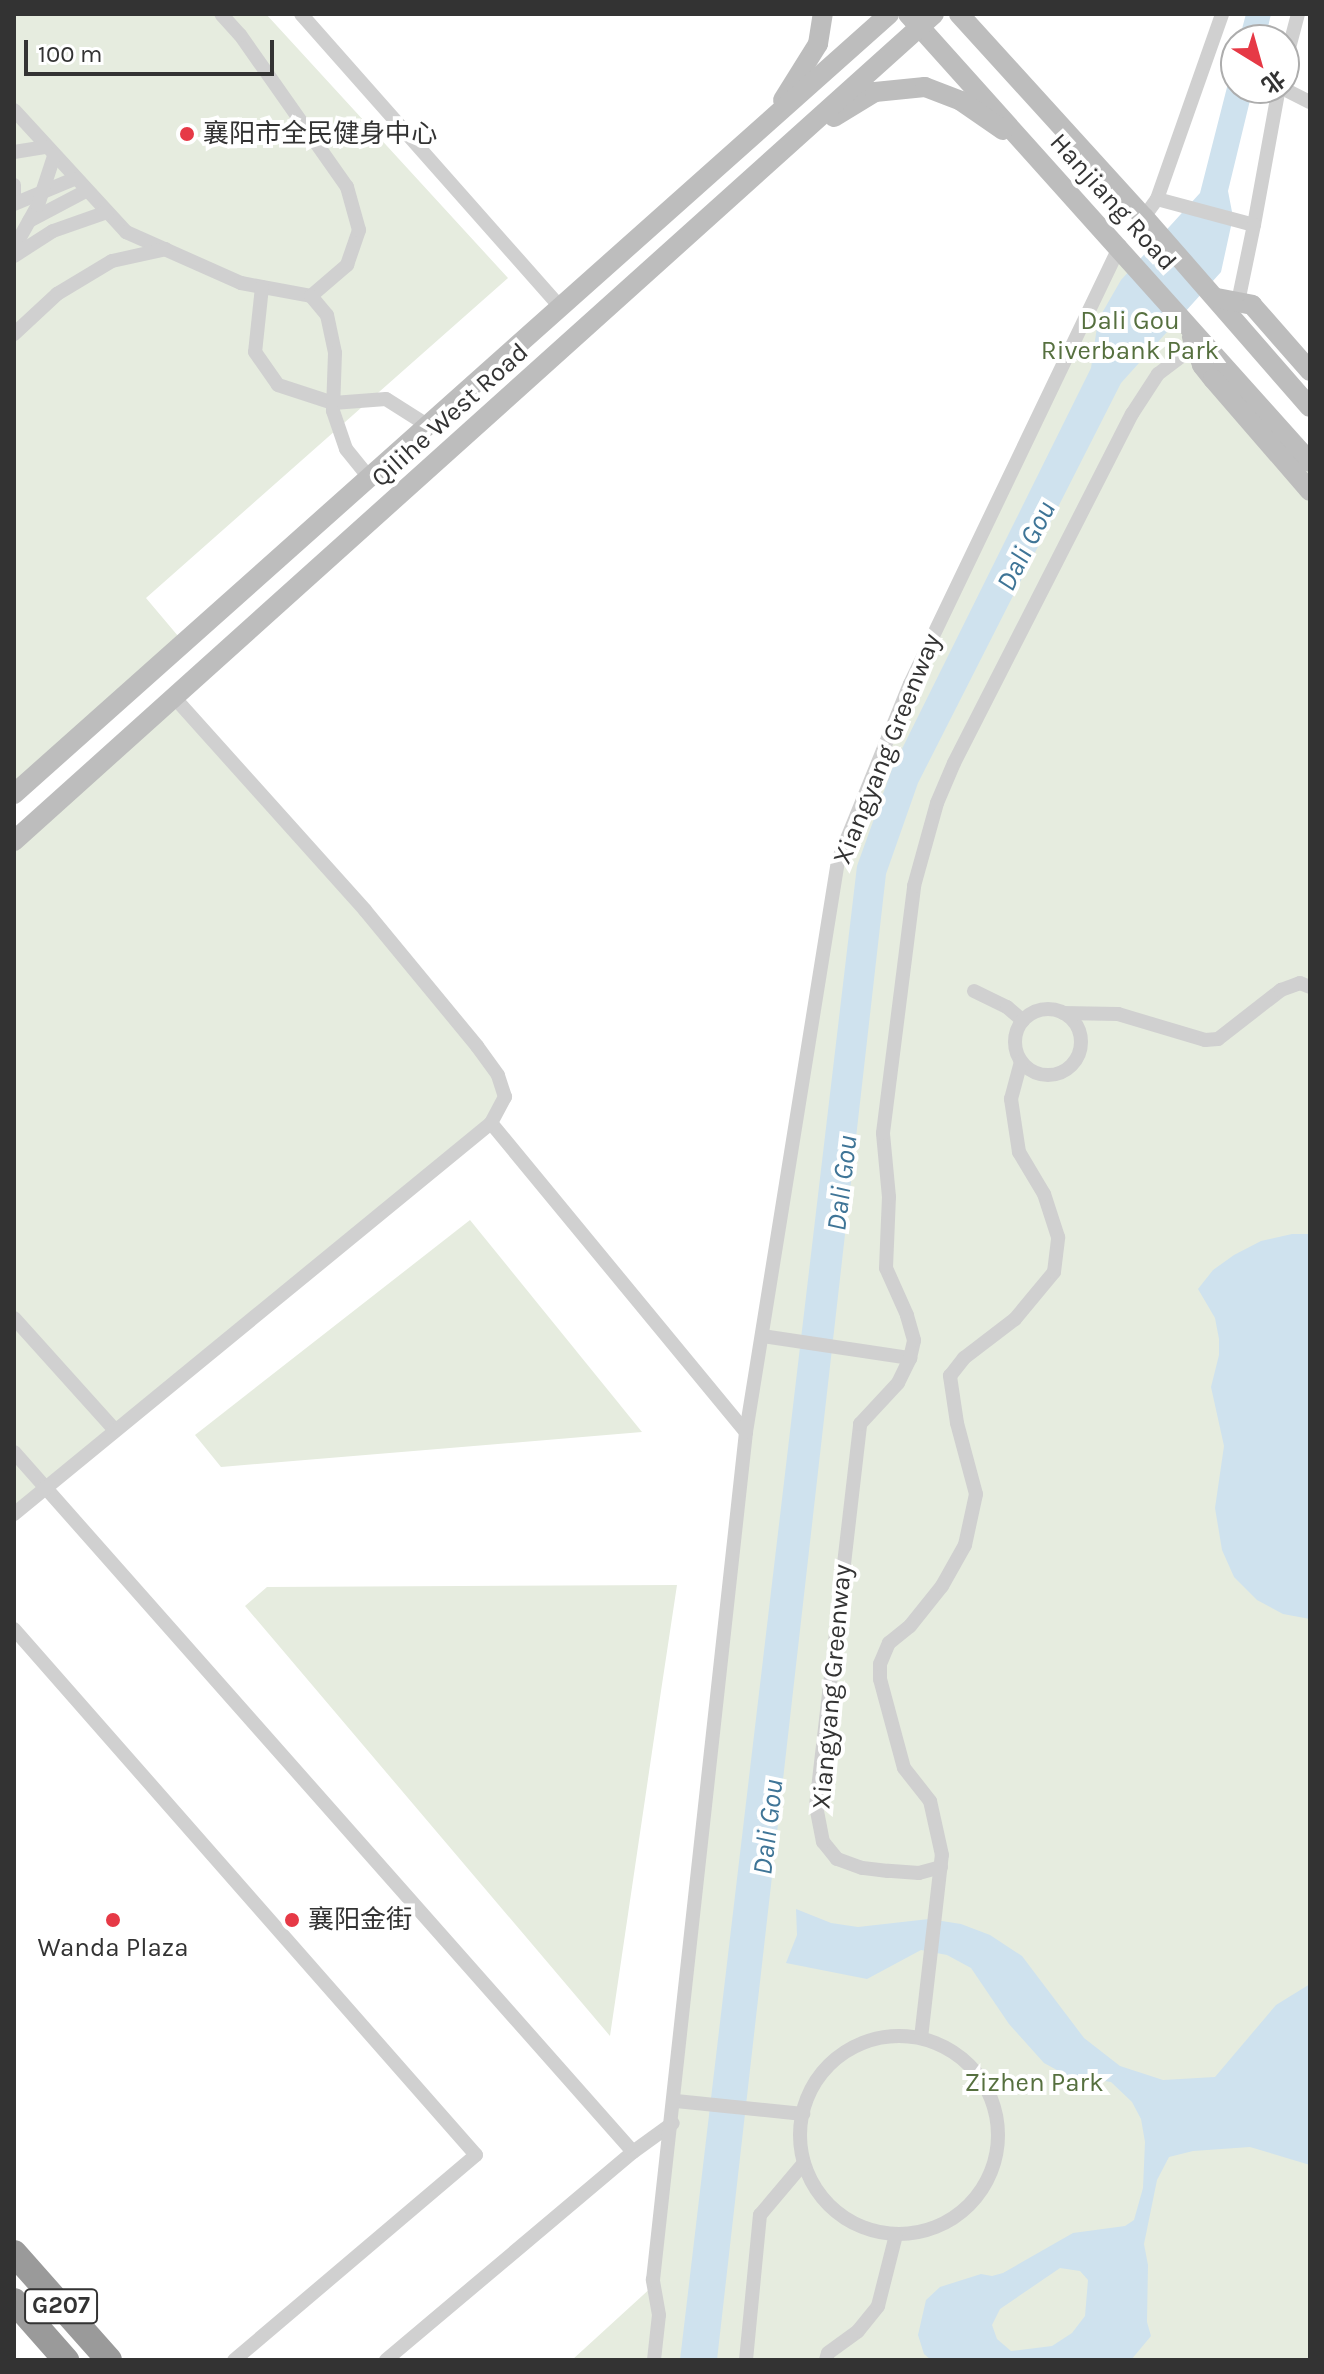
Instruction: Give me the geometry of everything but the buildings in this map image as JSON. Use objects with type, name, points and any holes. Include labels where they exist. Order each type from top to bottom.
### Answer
[{"type":"highway","name":"G207","points":[[14,2253],[109,2360]]},
{"type":"highway","name":"G207","points":[[14,2301],[66,2360]]},
{"type":"street","points":[[221,14],[240,35],[347,187],[359,230],[347,265],[311,296]]},
{"type":"street","points":[[301,14],[560,307]]},
{"type":"street","points":[[771,119],[818,44],[823,14]]},
{"type":"street","name":"Qilihe West Road","points":[[14,794],[889,14]]},
{"type":"street","name":"Hanjiang Road","points":[[959,14],[1217,298],[1310,407]]},
{"type":"street","points":[[1144,217],[1157,199],[1222,14]]},
{"type":"street","name":"Qilihe West Road","points":[[14,841],[789,145],[921,18]]},
{"type":"street","name":"Hanjiang Road","points":[[921,18],[1031,149],[1302,455]]},
{"type":"street","points":[[789,145],[875,92],[925,87],[961,101],[1031,149]]},
{"type":"street","points":[[1238,302],[1277,104]]},
{"type":"street","points":[[14,110],[74,179],[126,232],[241,283],[311,296],[327,315],[333,340],[333,403],[346,449],[369,477]]},
{"type":"street","points":[[14,144],[28,127]]},
{"type":"street","points":[[14,152],[50,152]]},
{"type":"street","points":[[14,248],[30,221],[42,191],[50,152]]},
{"type":"street","points":[[14,204],[74,179]]},
{"type":"street","points":[[14,185],[14,198]]},
{"type":"street","points":[[14,232],[86,191]]},
{"type":"street","points":[[1157,199],[1254,225]]},
{"type":"street","points":[[14,256],[53,231],[107,212]]},
{"type":"street","name":"Xiangyang Greenway","points":[[673,2123],[678,2102],[746,1432],[767,1337],[838,861],[910,684],[1120,246]]},
{"type":"street","points":[[14,334],[57,294],[112,261],[166,249]]},
{"type":"street","points":[[262,287],[255,352],[278,385],[333,403],[386,399],[427,425]]},
{"type":"street","points":[[1217,298],[1252,305],[1310,371]]},
{"type":"street","points":[[1188,326],[1202,365],[1213,379],[1302,455],[1310,491]]},
{"type":"street","points":[[767,1337],[910,1358],[914,1340],[907,1315],[886,1268],[889,1197],[883,1133],[914,886],[937,803],[1132,414],[1158,374],[1195,346]]},
{"type":"street","points":[[14,1514],[491,1123],[505,1097],[498,1075],[477,1046],[365,910],[175,698]]},
{"type":"street","points":[[921,2038],[942,1855],[930,1801],[904,1768],[880,1679],[880,1664],[889,1643],[910,1626],[942,1586],[965,1545],[976,1494],[957,1423],[950,1376],[964,1358],[1015,1319],[1054,1272],[1058,1237],[1044,1194],[1019,1152],[1011,1099],[1021,1062],[1015,1041],[1023,1021],[1041,1010],[1118,1014],[1205,1040],[1218,1039],[1281,990],[1300,983],[1310,987]]},
{"type":"street","points":[[974,991],[1007,1007],[1023,1021]]},
{"type":"street","points":[[1021,1062],[1029,1069],[1050,1075],[1070,1067],[1077,1059],[1081,1038],[1072,1019],[1063,1013]]},
{"type":"street","points":[[491,1123],[746,1432]]},
{"type":"street","points":[[14,1318],[115,1430]]},
{"type":"street","name":"Xiangyang Greenway","points":[[910,1358],[898,1383],[860,1424],[816,1806],[823,1842],[837,1859],[862,1868],[888,1871],[919,1873],[941,1867]]},
{"type":"street","points":[[14,1452],[633,2152]]},
{"type":"street","points":[[14,1629],[476,2155],[234,2360]]},
{"type":"street","points":[[888,2036],[921,2038],[951,2050],[976,2071],[987,2089],[999,2131],[995,2163],[981,2192],[958,2216],[929,2230],[896,2235],[864,2229],[835,2212],[814,2187],[804,2163],[800,2123],[810,2092],[829,2065],[856,2045],[888,2036]]},
{"type":"street","points":[[678,2102],[803,2114]]},
{"type":"street","points":[[386,2360],[633,2152],[673,2123]]},
{"type":"street","points":[[654,2360],[659,2315],[653,2280],[673,2123]]},
{"type":"street","points":[[746,2360],[760,2215],[804,2163]]},
{"type":"street","points":[[826,2360],[828,2353],[858,2331],[878,2306],[896,2235]]},
{"type":"green space","points":[[14,14],[266,14],[508,278],[146,598],[189,649],[14,803]]},
{"type":"green space","name":"Zizhen Park","points":[[1120,246],[1310,462],[1310,2360],[572,2360],[654,2285],[746,1432],[838,861],[910,684]]},
{"type":"green space","points":[[175,698],[477,1046],[505,1097],[491,1123],[14,1514],[14,841]]},
{"type":"green space","points":[[470,1220],[642,1432],[221,1467],[195,1435]]},
{"type":"green space","points":[[677,1585],[610,2036],[245,1606],[267,1587]]},
{"type":"water","points":[[1246,14],[1271,14],[1269,24],[1243,24]]},
{"type":"water","name":"Dali Gou","points":[[1223,104],[1249,104],[1228,191],[1233,217],[1221,272],[1121,383],[918,783],[886,874],[717,2360],[680,2360],[857,866],[892,769],[1091,368],[1098,320],[1121,280],[1200,193]]},
{"type":"water","points":[[1292,1234],[1310,1234],[1310,1619],[1283,1614],[1257,1600],[1234,1577],[1222,1550],[1215,1508],[1224,1446],[1211,1387],[1219,1355],[1219,1339],[1215,1318],[1198,1289],[1213,1270],[1234,1255],[1261,1241]]},
{"type":"water","points":[[796,1909],[831,1923],[858,1927],[929,1919],[961,1924],[990,1935],[1022,1956],[1084,2038],[1120,2066],[1163,2080],[1215,2077],[1276,2005],[1310,1984],[1310,2165],[1250,2147],[1193,2151],[1169,2157],[1157,2180],[1144,2244],[1148,2265],[1147,2322],[1151,2336],[1131,2360],[931,2360],[924,2354],[918,2335],[926,2300],[940,2287],[981,2274],[992,2276],[1003,2273],[1073,2233],[1125,2226],[1134,2220],[1143,2188],[1145,2142],[1141,2119],[1132,2102],[1111,2082],[1066,2075],[1044,2063],[1009,2024],[971,1968],[947,1955],[921,1950],[867,1979],[786,1963],[797,1935]],"holes":[[[1060,2268],[1080,2271],[1088,2280],[1085,2316],[1072,2333],[1052,2346],[1011,2351],[997,2339],[992,2325],[1000,2309]]]},
{"type":"place","name":"襄阳市全民健身中心","points":[[187,134]]},
{"type":"place","name":"Wanda Plaza","points":[[113,1920]]},
{"type":"place","name":"襄阳金街","points":[[292,1920]]},
{"type":"park label","name":"Dali Gou Riverbank Park","points":[[1130,336]]}]
